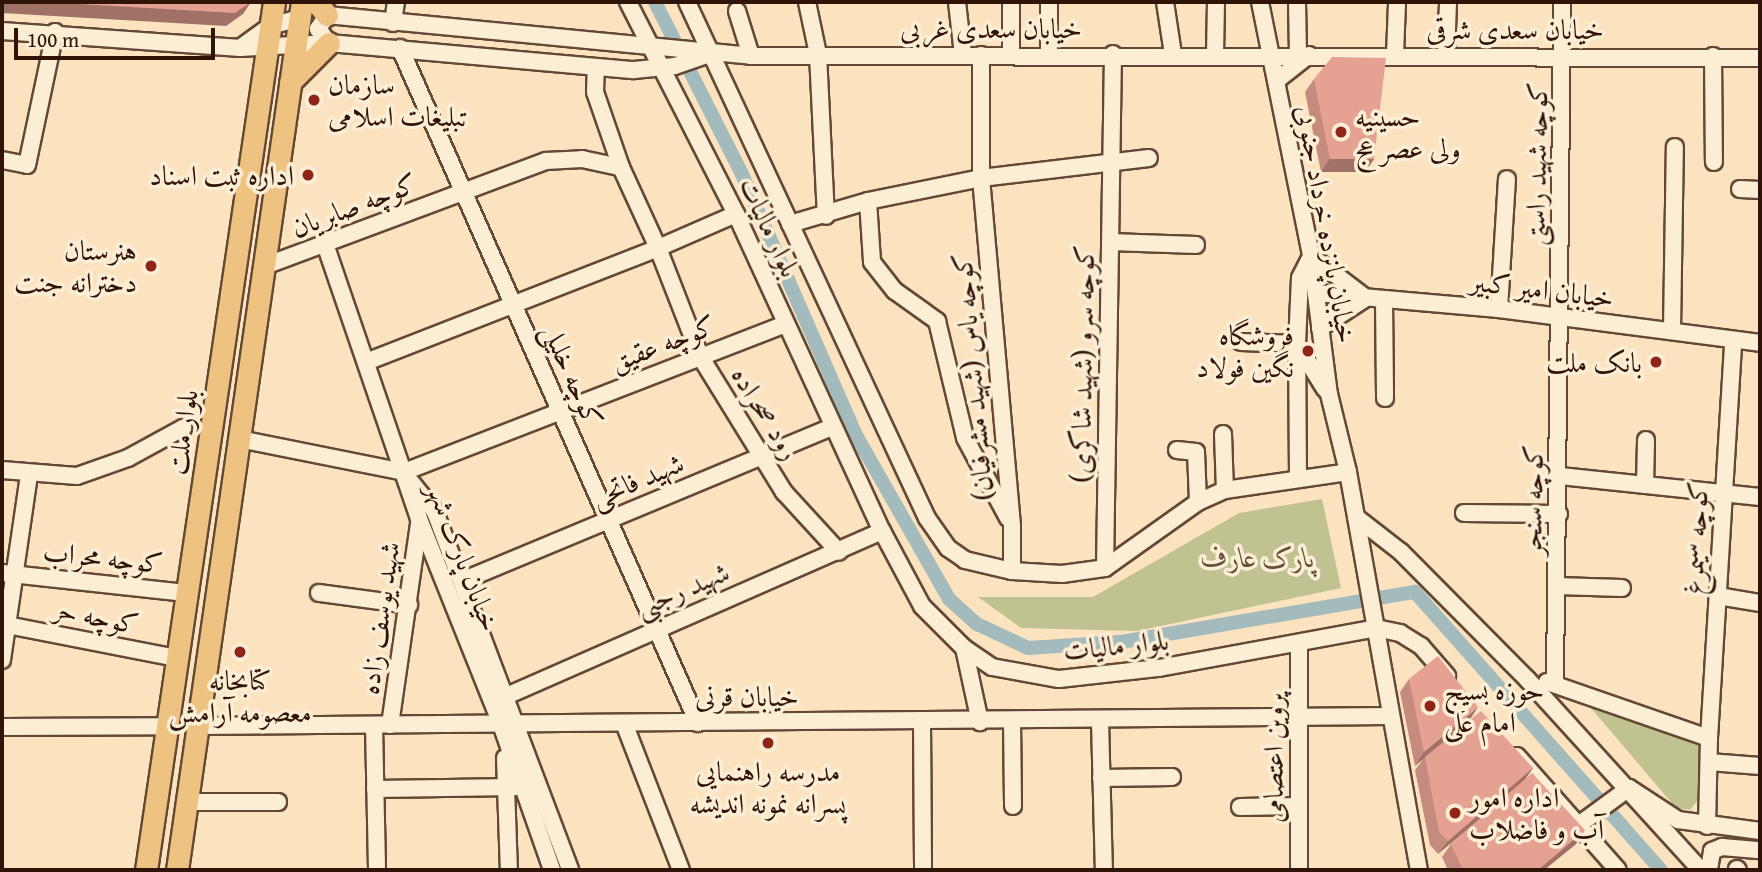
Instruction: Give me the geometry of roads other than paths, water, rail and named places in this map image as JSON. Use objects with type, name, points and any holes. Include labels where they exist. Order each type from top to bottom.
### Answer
[{"type":"main road","name":"بلوار ملت","points":[[146,870],[274,2]]},
{"type":"main road","name":"بلوار ملت","points":[[177,870],[195,726],[301,10]]},
{"type":"main road","points":[[289,84],[328,43]]},
{"type":"street","points":[[393,23],[396,2]]},
{"type":"street","name":"بلوار مالیات","points":[[687,2],[927,518],[948,548],[965,560],[1012,571],[1062,574],[1105,568],[1198,502],[1225,490],[1348,472]]},
{"type":"street","points":[[807,2],[818,54],[826,216]]},
{"type":"street","points":[[957,2],[963,55]]},
{"type":"street","points":[[1011,2],[1011,55]]},
{"type":"street","points":[[1049,2],[1049,55]]},
{"type":"street","points":[[1165,2],[1173,54]]},
{"type":"street","points":[[1215,54],[1216,2]]},
{"type":"street","name":"خیابان پانزده خرداد جنوبی","points":[[1260,2],[1311,256],[1329,394],[1348,472],[1376,627]]},
{"type":"street","points":[[1276,81],[1303,55],[1297,2]]},
{"type":"street","points":[[1395,55],[1397,2]]},
{"type":"street","points":[[1446,55],[1448,2]]},
{"type":"street","name":"کوچه شهید راستی","points":[[1558,318],[1564,54],[1562,2]]},
{"type":"street","points":[[608,40],[624,31],[631,6]]},
{"type":"street","points":[[631,6],[657,44]]},
{"type":"street","points":[[328,43],[318,29],[322,9],[393,23],[657,44],[692,54],[712,53]]},
{"type":"street","points":[[240,48],[270,26],[301,10]]},
{"type":"street","points":[[737,11],[751,56]]},
{"type":"street","points":[[2,31],[55,32],[240,48],[328,43],[596,68],[669,67],[692,54]]},
{"type":"street","points":[[2,160],[27,164],[55,32]]},
{"type":"street","name":"بلوار مالیات","points":[[657,44],[882,531],[922,606],[964,648],[992,667],[1059,679],[1299,645],[1376,627]]},
{"type":"street","name":"کوچه خلیلی","points":[[400,48],[698,723]]},
{"type":"street","name":"خیابان سعدی غربی","points":[[712,53],[751,56],[1270,56]]},
{"type":"street","name":"کوچه سرو (شهید شاکری)","points":[[1105,568],[1113,54]]},
{"type":"street","name":"خیابان سعدی شرقی","points":[[1270,56],[1564,54],[1760,58]]},
{"type":"street","name":"کوچه یاس (شهید مشرفیان)","points":[[981,55],[981,178],[1013,526],[1012,571]]},
{"type":"street","points":[[1713,56],[1714,162]]},
{"type":"street","name":"رود صحراده","points":[[596,68],[595,92],[621,167],[658,248],[700,356],[784,492],[839,552]]},
{"type":"street","points":[[1672,330],[1675,147]]},
{"type":"street","points":[[790,224],[826,216],[868,201],[981,178],[1149,158]]},
{"type":"street","name":"کوچه صابریان","points":[[262,267],[546,160],[582,159],[621,167]]},
{"type":"street","points":[[1499,309],[1507,179]]},
{"type":"street","points":[[1740,189],[1760,190]]},
{"type":"street","points":[[868,201],[872,262],[895,291],[937,321],[965,438],[1013,526]]},
{"type":"street","points":[[366,362],[514,306],[736,214]]},
{"type":"street","points":[[1111,242],[1196,245]]},
{"type":"street","points":[[325,244],[404,472]]},
{"type":"street","points":[[1298,478],[1297,344],[1300,278],[1311,256],[1367,298],[1320,328]]},
{"type":"street","name":"خیابان امیر کبیر","points":[[1316,293],[1499,309],[1672,330],[1732,342],[1760,344]]},
{"type":"street","points":[[1384,299],[1385,398]]},
{"type":"street","name":"کوچه سنجر","points":[[1555,684],[1560,476],[1558,318]]},
{"type":"street","name":"کوچه عقیق","points":[[404,472],[785,324]]},
{"type":"street","points":[[1241,342],[1297,344]]},
{"type":"street","name":"کوچه سیمرغ","points":[[1707,826],[1709,738],[1732,342]]},
{"type":"street","points":[[1297,344],[1329,394]]},
{"type":"street","name":"شهید فاتحی","points":[[462,581],[832,427]]},
{"type":"street","points":[[2,470],[77,476],[128,458],[183,428]]},
{"type":"street","points":[[1223,434],[1225,490]]},
{"type":"street","points":[[239,439],[404,472]]},
{"type":"street","points":[[1645,485],[1646,440]]},
{"type":"street","points":[[1177,450],[1196,452],[1198,502]]},
{"type":"street","name":"خیابان پارک شهر","points":[[404,472],[419,519],[570,870]]},
{"type":"street","name":"خیابان پارک شهر","points":[[404,472],[435,512],[504,696],[508,724]]},
{"type":"street","points":[[3,650],[7,625],[8,573],[29,474]]},
{"type":"street","points":[[1560,476],[1760,497]]},
{"type":"street","points":[[1464,513],[1559,514]]},
{"type":"street","points":[[1356,517],[1401,552],[1527,679],[1629,788],[1700,870]]},
{"type":"street","name":"شهید یوسف زاده","points":[[377,870],[375,789],[382,724],[409,605],[419,519]]},
{"type":"street","name":"شهید رجبی","points":[[504,696],[882,531]]},
{"type":"street","name":"کوچه محراب","points":[[8,573],[186,593]]},
{"type":"street","points":[[1557,586],[1622,588]]},
{"type":"street","points":[[319,593],[409,605]]},
{"type":"street","points":[[1718,596],[1760,603]]},
{"type":"street","name":"کوچه حر","points":[[7,625],[176,658]]},
{"type":"street","points":[[1419,870],[1376,627],[1400,633],[1421,646],[1455,686]]},
{"type":"street","name":"پروین اعتصامی","points":[[1299,645],[1299,870]]},
{"type":"street","points":[[964,648],[981,722]]},
{"type":"street","points":[[1527,679],[1555,684],[1709,738]]},
{"type":"street","name":"خیابان قرنی","points":[[195,726],[1299,720],[1391,716]]},
{"type":"street","points":[[1012,721],[1013,806]]},
{"type":"street","points":[[1100,721],[1104,870]]},
{"type":"street","points":[[922,722],[923,870]]},
{"type":"street","points":[[624,723],[681,870]]},
{"type":"street","points":[[508,724],[515,787],[509,870]]},
{"type":"street","points":[[2,727],[167,726]]},
{"type":"street","points":[[1506,745],[1580,824],[1618,870]]},
{"type":"street","points":[[1709,761],[1760,766]]},
{"type":"street","points":[[1101,778],[1172,778]]},
{"type":"street","points":[[375,789],[515,787]]},
{"type":"street","points":[[515,787],[552,870]]},
{"type":"street","points":[[1580,824],[1629,788]]},
{"type":"street","points":[[1629,788],[1678,820],[1760,831]]},
{"type":"street","points":[[185,802],[278,802]]},
{"type":"street","points":[[1240,807],[1299,806]]},
{"type":"street","points":[[1709,870],[1712,851],[1722,847],[1760,850]]},
{"type":"waterway","points":[[655,2],[741,172],[857,437],[949,599],[977,624],[1028,648],[1121,642],[1415,592],[1661,870]]},
{"type":"place","name":"سازمان تبلیغات اسلامی","points":[[314,100]]},
{"type":"place","name":"حسینیه ولی عصر عج","points":[[1341,132]]},
{"type":"place","name":"اداره ثبت اسناد","points":[[308,175]]},
{"type":"place","name":"هنرستان دخترانه جنت","points":[[151,266]]},
{"type":"place","name":"فروشگاه نگین فولاد","points":[[1308,351]]},
{"type":"place","name":"بانک ملت","points":[[1656,362]]},
{"type":"place","name":"کتابخانه معصومه آرامش","points":[[240,652]]},
{"type":"place","name":"حوزه بسیج امام علی","points":[[1430,706]]},
{"type":"place","name":"مدرسه راهنمایی پسرانه نمونه اندیشه","points":[[768,743]]},
{"type":"place","name":"اداره امور آب و فاضلاب","points":[[1455,813]]},
{"type":"park label","name":"پارک عارف","points":[[1258,557]]}]
